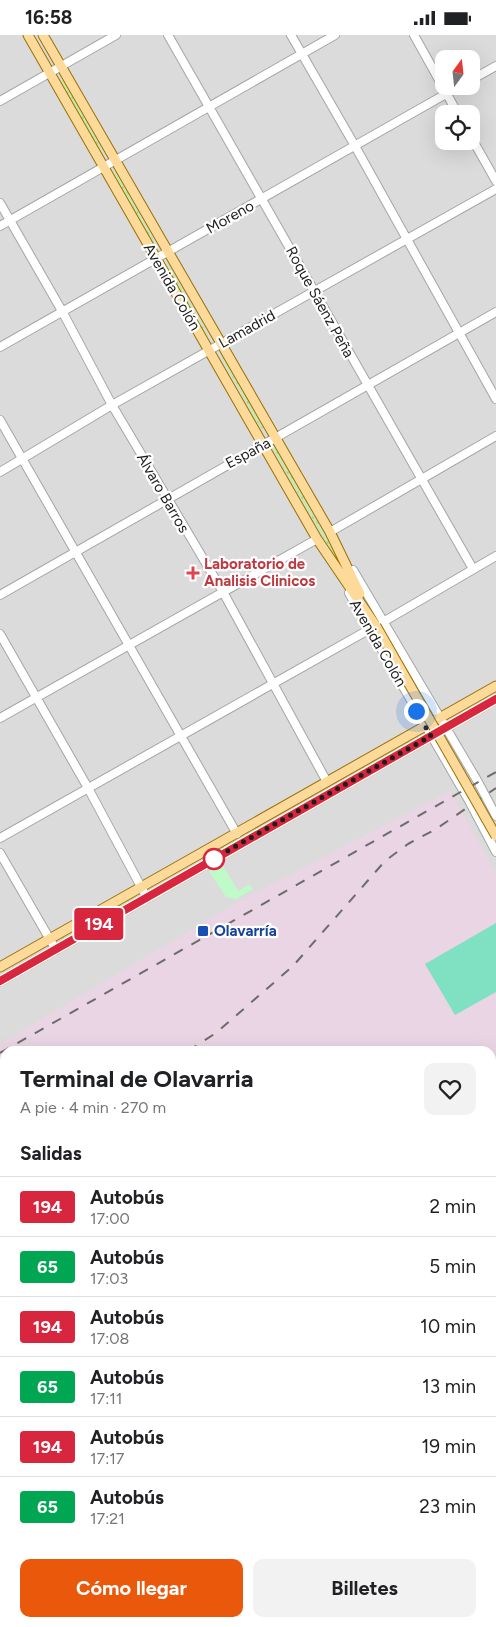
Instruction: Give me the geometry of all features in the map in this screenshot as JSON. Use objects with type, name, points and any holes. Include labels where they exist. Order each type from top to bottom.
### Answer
[{"type":"main road","name":"Avenida Colón","points":[[28,35],[317,539],[376,625]]},
{"type":"main road","name":"Avenida Colón","points":[[43,35],[330,531],[376,625],[496,836]]},
{"type":"main road","points":[[0,967],[496,686]]},
{"type":"main road","points":[[0,981],[146,896],[496,699]]},
{"type":"street","points":[[0,101],[116,35]]},
{"type":"street","name":"Roque Sáenz Peña","points":[[168,35],[472,569]]},
{"type":"street","points":[[291,35],[496,399]]},
{"type":"street","points":[[0,226],[335,35]]},
{"type":"street","points":[[414,35],[435,72]]},
{"type":"street","points":[[480,75],[496,66]]},
{"type":"street","name":"Moreno","points":[[0,347],[444,95]]},
{"type":"street","points":[[478,150],[496,181]]},
{"type":"street","name":"Lamadrid","points":[[0,472],[112,405],[496,189]]},
{"type":"street","name":"Álvaro Barros","points":[[0,203],[62,311],[112,405],[222,592],[327,782]]},
{"type":"street","name":"España","points":[[0,595],[496,312]]},
{"type":"street","points":[[0,420],[237,834]]},
{"type":"street","points":[[330,531],[496,436]]},
{"type":"street","points":[[0,718],[317,539]]},
{"type":"street","points":[[0,838],[181,737],[496,556]]},
{"type":"street","name":"Avenida Colón","points":[[376,625],[446,727],[496,815]]},
{"type":"street","name":"Avenida Colón","points":[[376,625],[426,727],[496,852]]},
{"type":"street","points":[[0,634],[88,788],[146,896]]},
{"type":"street","points":[[0,853],[56,950]]},
{"type":"shaded area","points":[[0,35],[496,35],[496,1046],[0,1046]]},
{"type":"shaded area","points":[[450,791],[496,873],[496,1046],[0,1046],[0,1044],[236,903]]},
{"type":"green space","points":[[63,79],[102,150],[100,152],[61,81]]},
{"type":"green space","points":[[116,172],[155,243],[153,244],[114,173]]},
{"type":"green space","points":[[169,265],[208,336],[206,337],[167,266]]},
{"type":"green space","points":[[224,357],[263,428],[261,429],[222,358]]},
{"type":"green space","points":[[275,447],[341,564],[339,565],[273,449]]},
{"type":"green space","points":[[415,737],[417,739],[340,782],[339,780]]},
{"type":"green space","points":[[262,824],[263,826],[203,860],[202,858]]},
{"type":"green space","points":[[222,864],[238,891],[250,884],[253,889],[236,899],[226,897],[209,871]]},
{"type":"green space","points":[[135,895],[137,897],[60,940],[59,938]]},
{"type":"green space","points":[[496,923],[496,992],[455,1015],[425,964]]},
{"type":"railway","points":[[12,1046],[496,772]]},
{"type":"railway","points":[[196,1046],[216,1033],[293,966],[385,861],[408,844],[436,829],[496,788]]},
{"type":"bus line","name":"194","points":[[0,981],[146,896],[496,699]]},
{"type":"place","name":"Laboratorio de Analisis Clinicos","points":[[193,573]]},
{"type":"place","name":"Olavarría","points":[[203,931]]},
{"type":"route","points":[[214,859],[431,736],[416,711]]}]
